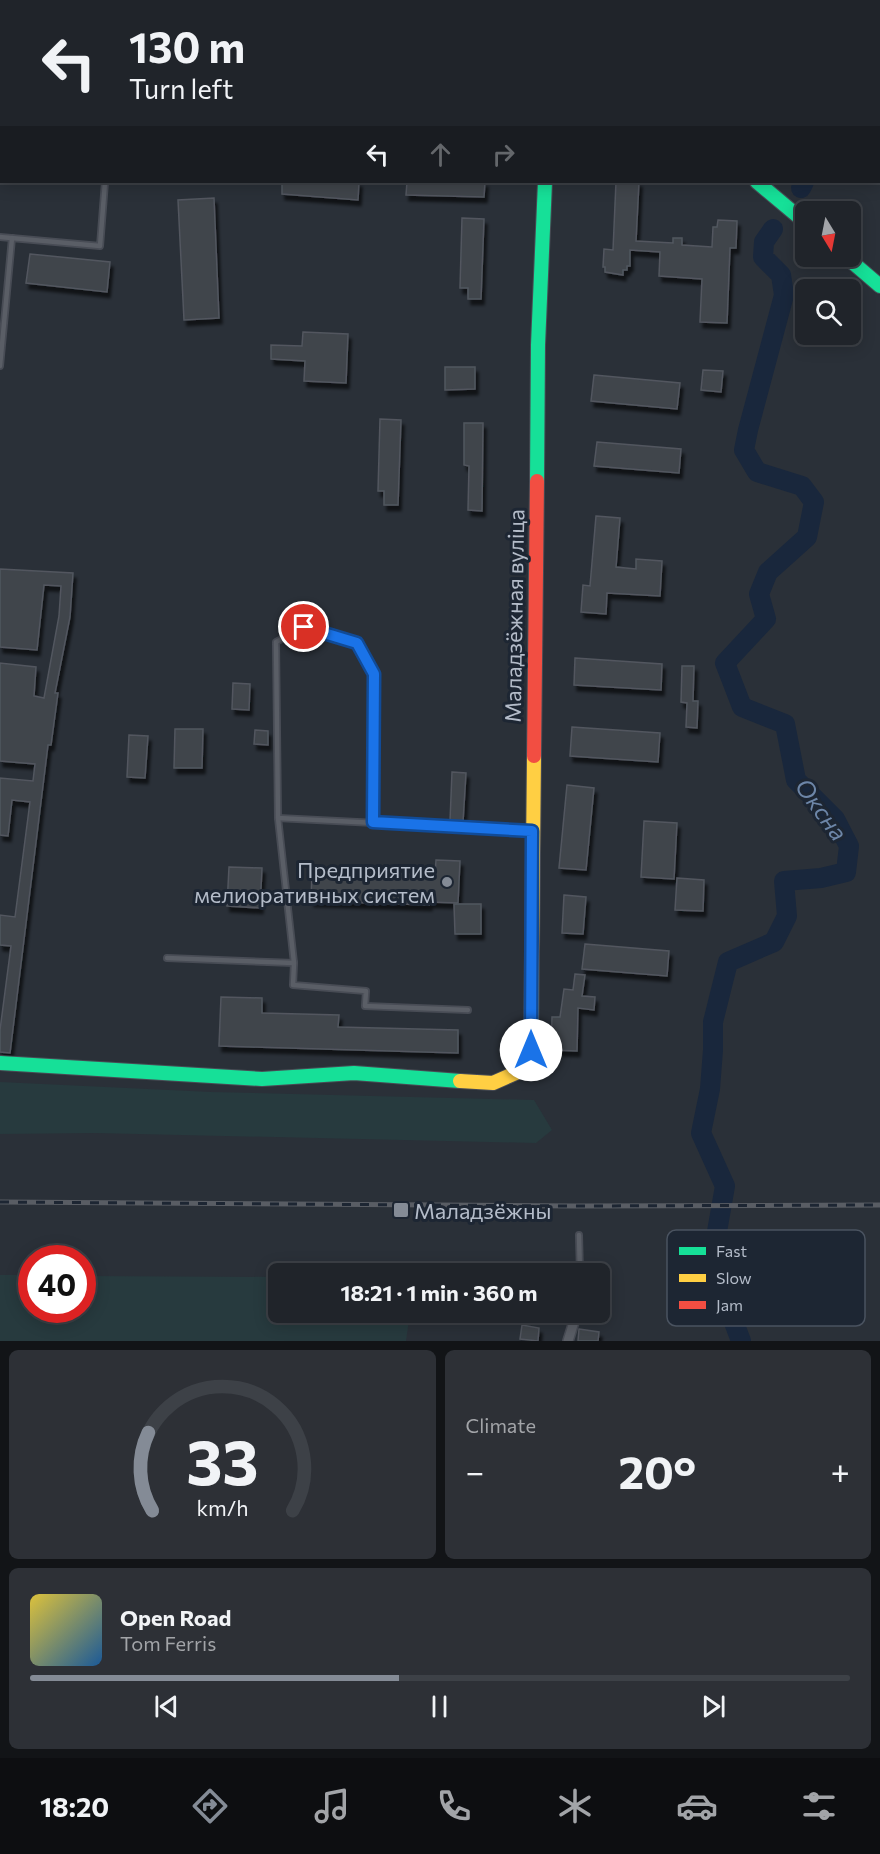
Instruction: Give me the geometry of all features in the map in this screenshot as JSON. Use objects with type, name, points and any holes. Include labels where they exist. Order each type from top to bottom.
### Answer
[{"type":"street","name":"Маладзёжная вуліца","points":[[0,1063],[262,1079],[354,1073],[493,1083],[518,1072],[531,1050],[538,345],[545,183]]},
{"type":"street","points":[[758,183],[795,214]]},
{"type":"street","points":[[858,267],[880,286]]},
{"type":"street","points":[[568,1341],[574,1323]]},
{"type":"lane","points":[[0,237],[100,246],[105,183]]},
{"type":"lane","points":[[0,366],[12,238]]},
{"type":"lane","points":[[373,822],[374,674],[357,643],[304,627],[276,642],[278,818],[294,963],[293,985],[366,991],[365,1006],[468,1010]]},
{"type":"lane","points":[[278,818],[532,831]]},
{"type":"lane","points":[[167,958],[294,963]]},
{"type":"lane","points":[[579,1235],[580,1263]]},
{"type":"green space","points":[[0,1082],[211,1092],[534,1100],[552,1130],[536,1143],[95,1133],[0,1134]]},
{"type":"green space","points":[[0,1275],[18,1275],[18,1323],[96,1323],[96,1276],[268,1277],[268,1323],[409,1323],[406,1341],[0,1341]]},
{"type":"building","points":[[282,183],[359,183],[358,200],[282,194]]},
{"type":"building","points":[[407,183],[485,183],[484,197],[406,195]]},
{"type":"building","points":[[616,183],[639,183],[636,241],[673,243],[673,238],[682,238],[682,245],[712,247],[713,227],[717,227],[718,220],[737,221],[736,248],[730,248],[727,323],[700,322],[702,279],[659,276],[660,252],[630,250],[630,266],[627,266],[627,270],[623,270],[623,275],[605,272],[605,267],[603,267],[604,249],[613,250]]},
{"type":"building","points":[[214,198],[219,318],[184,320],[178,200]]},
{"type":"building","points":[[462,218],[484,219],[481,299],[468,299],[468,288],[460,288]]},
{"type":"building","points":[[30,254],[110,262],[107,292],[26,283]]},
{"type":"building","points":[[303,332],[348,334],[346,383],[304,381],[305,361],[271,359],[271,345],[302,346]]},
{"type":"building","points":[[445,367],[475,367],[475,389],[445,390]]},
{"type":"building","points":[[703,370],[723,371],[721,392],[701,390]]},
{"type":"building","points":[[594,375],[680,383],[677,409],[591,401]]},
{"type":"building","points":[[380,419],[401,420],[398,505],[384,505],[384,491],[378,491]]},
{"type":"building","points":[[464,423],[483,423],[482,511],[468,510],[469,466],[464,465]]},
{"type":"building","points":[[597,442],[681,449],[679,473],[594,466]]},
{"type":"building","points":[[596,516],[620,518],[616,567],[636,569],[636,559],[662,561],[660,596],[607,593],[606,614],[581,612],[583,585],[590,586]]},
{"type":"building","points":[[0,569],[73,573],[70,617],[55,693],[58,693],[51,745],[48,745],[10,1053],[0,1052],[0,1030],[11,946],[0,945],[0,915],[15,917],[30,802],[12,800],[8,836],[0,835],[0,778],[33,781],[35,764],[0,761],[0,663],[36,667],[34,696],[44,698],[59,616],[61,586],[44,585],[37,650],[0,647]]},
{"type":"building","points":[[575,658],[662,664],[661,690],[574,685]]},
{"type":"building","points":[[682,666],[694,666],[693,701],[698,701],[697,728],[686,727],[687,703],[681,702]]},
{"type":"building","points":[[233,683],[250,684],[249,710],[232,709]]},
{"type":"building","points":[[572,727],[660,733],[658,762],[570,756]]},
{"type":"building","points":[[175,729],[203,729],[202,768],[174,768]]},
{"type":"building","points":[[255,730],[268,731],[268,745],[254,744]]},
{"type":"building","points":[[129,735],[148,736],[145,778],[127,777]]},
{"type":"building","points":[[452,772],[466,773],[463,822],[450,821]]},
{"type":"building","points":[[567,785],[594,788],[586,870],[559,868]]},
{"type":"building","points":[[644,821],[677,823],[674,879],[641,877]]},
{"type":"building","points":[[436,860],[460,861],[458,903],[429,902],[429,905],[311,901],[312,871],[435,875]]},
{"type":"building","points":[[229,867],[262,868],[260,908],[227,906]]},
{"type":"building","points":[[677,878],[704,880],[703,911],[675,910]]},
{"type":"building","points":[[564,895],[586,897],[583,934],[562,933]]},
{"type":"building","points":[[454,904],[481,904],[481,934],[455,934]]},
{"type":"building","points":[[585,944],[669,951],[667,976],[582,969]]},
{"type":"building","points":[[575,974],[585,975],[582,996],[595,997],[594,1010],[578,1008],[577,1051],[551,1050],[552,1017],[560,1017],[564,989],[573,990]]},
{"type":"building","points":[[221,997],[262,998],[262,1013],[339,1015],[338,1027],[458,1030],[458,1053],[219,1046]]},
{"type":"building","points":[[522,1325],[539,1328],[538,1341],[520,1339]]},
{"type":"building","points":[[579,1329],[599,1332],[598,1341],[578,1341]]},
{"type":"waterway","name":"Оксна","points":[[801,188],[804,183]]},
{"type":"waterway","name":"Оксна","points":[[717,1230],[725,1186],[701,1133],[710,1089],[713,1022],[728,962],[774,942],[787,916],[784,881],[821,878],[846,872],[849,846],[835,819],[796,780],[785,724],[742,707],[725,663],[766,619],[759,594],[768,572],[807,537],[814,502],[802,486],[757,472],[744,450],[784,295],[781,275],[763,257],[764,242],[773,229]]},
{"type":"waterway","name":"Оксна","points":[[735,1326],[741,1341]]},
{"type":"railway","points":[[0,1202],[575,1206],[880,1205]]},
{"type":"traffic: fast","points":[[537,481],[538,345],[545,183]]},
{"type":"traffic: fast","points":[[758,183],[795,214]]},
{"type":"traffic: fast","points":[[858,267],[880,286]]},
{"type":"traffic: fast","points":[[0,1063],[262,1079],[354,1073],[460,1081]]},
{"type":"traffic: slow","points":[[460,1081],[493,1083],[518,1072],[531,1050],[534,756]]},
{"type":"traffic: jam","points":[[534,756],[537,481]]},
{"type":"place","name":"Предприятие мелиоративных систем","points":[[447,882]]},
{"type":"place","name":"Маладзёжны","points":[[401,1210]]},
{"type":"route","points":[[304,627],[357,643],[374,674],[373,822],[532,831],[531,1050]]}]
